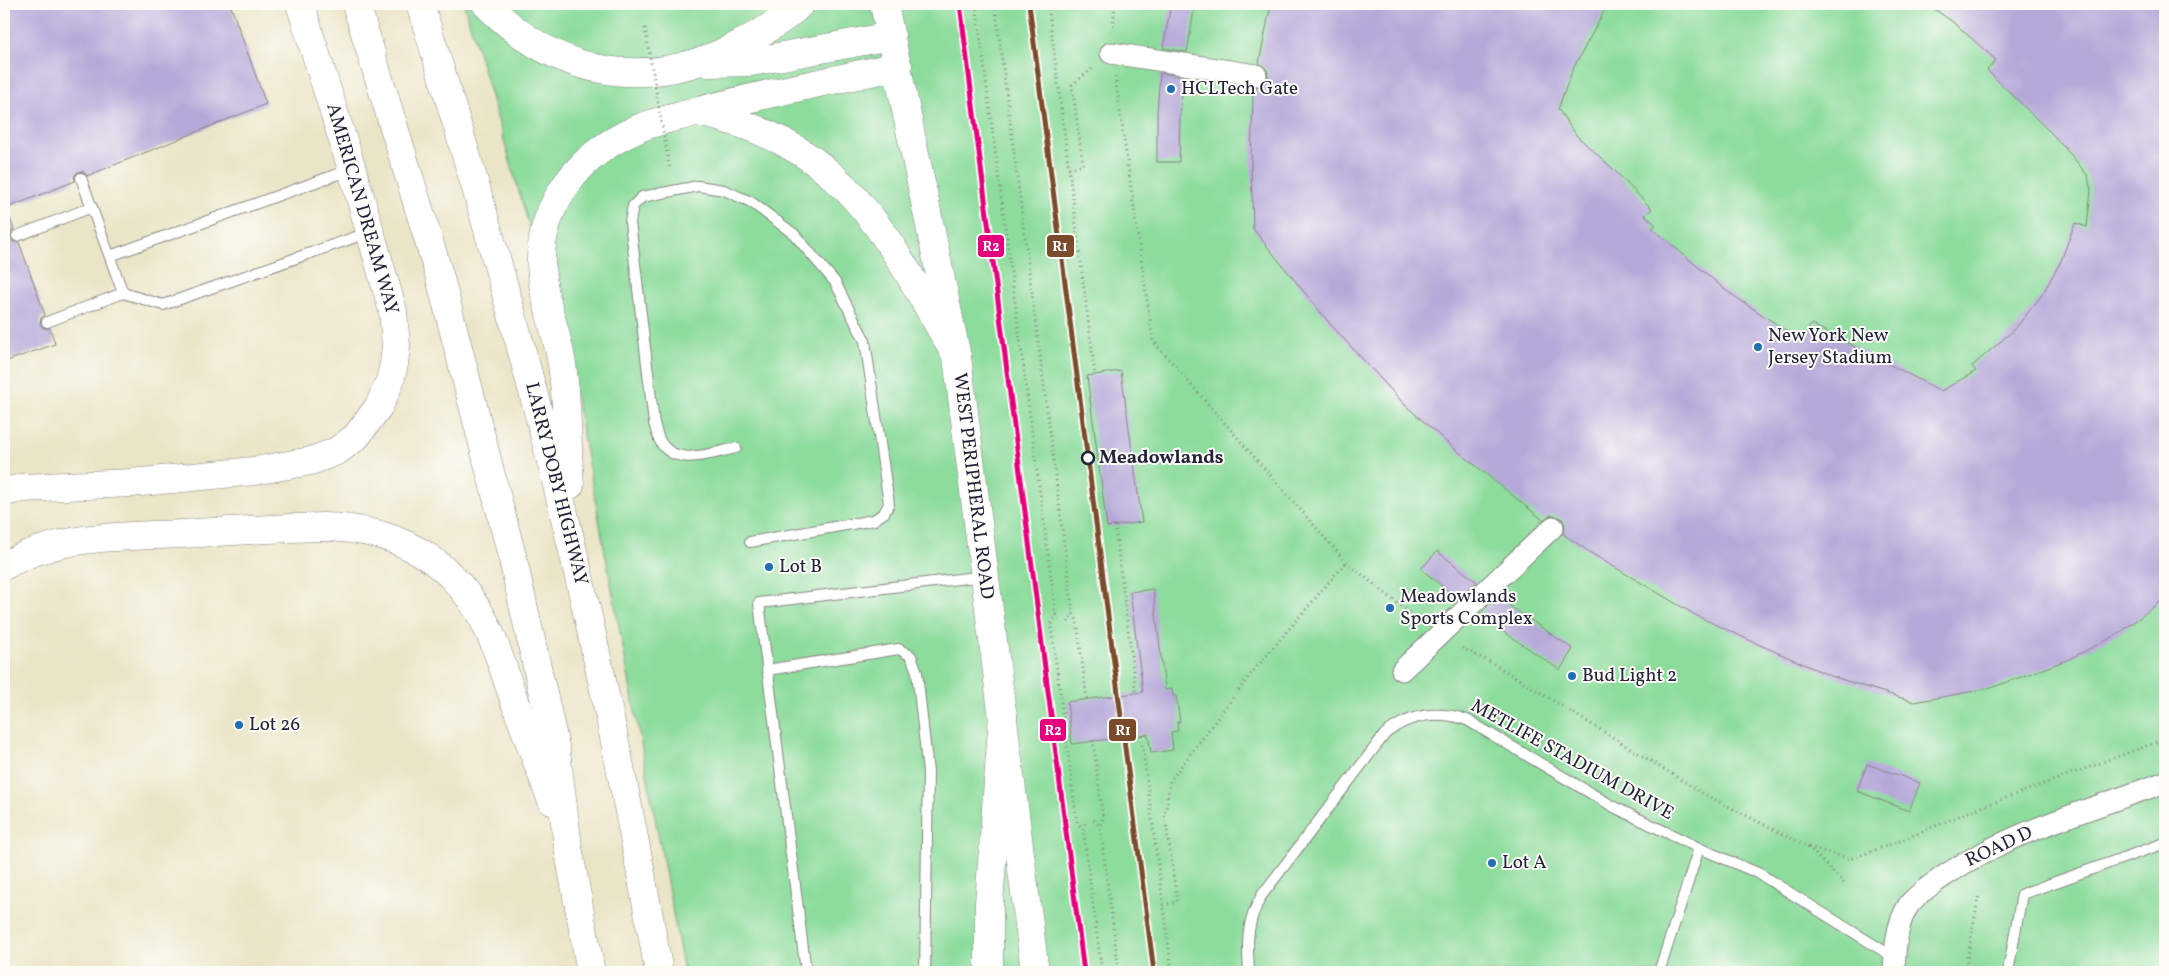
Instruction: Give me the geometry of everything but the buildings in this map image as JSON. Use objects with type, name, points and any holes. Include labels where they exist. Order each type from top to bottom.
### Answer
[{"type":"main road","name":"AMERICAN DREAM WAY","points":[[10,488],[131,483],[254,471],[311,461],[337,451],[356,436],[374,414],[386,389],[394,364],[396,346],[393,311],[352,169],[300,4]]},
{"type":"main road","points":[[356,4],[425,227],[492,474],[556,751],[568,847],[591,972]]},
{"type":"main road","name":"LARRY DOBY HIGHWAY","points":[[420,4],[528,371],[575,559],[618,754],[659,972]]},
{"type":"main road","points":[[486,4],[509,26],[529,41],[552,53],[576,63],[628,72],[656,72],[716,56],[762,32],[800,4]]},
{"type":"main road","name":"WEST PERIPHERAL ROAD","points":[[884,4],[957,357],[1035,972]]},
{"type":"main road","points":[[695,63],[751,62],[891,36]]},
{"type":"main road","points":[[575,559],[562,365],[545,291],[541,260],[546,227],[559,194],[583,165],[599,150],[632,131],[733,101],[898,66]]},
{"type":"main road","points":[[698,112],[741,123],[782,140],[818,162],[847,188],[883,232],[957,357]]},
{"type":"main road","points":[[4,566],[43,548],[78,541],[302,528],[341,527],[395,539],[412,546],[463,589],[484,620],[568,847]]},
{"type":"main road","points":[[989,972],[989,903],[1002,714]]},
{"type":"street","points":[[1112,53],[1256,75]]},
{"type":"street","points":[[1402,670],[1553,527]]},
{"type":"street","name":"ROAD D","points":[[1895,965],[1899,927],[1909,905],[1922,892],[1961,864],[2029,831],[2165,782]]},
{"type":"lane","points":[[110,256],[352,169]]},
{"type":"lane","points":[[81,178],[123,293]]},
{"type":"lane","points":[[736,448],[684,458],[670,453],[661,442],[654,423],[630,222],[634,206],[642,197],[698,186],[724,190],[751,202],[794,234],[835,282],[866,341],[889,504],[887,509],[884,514],[874,520],[750,542]]},
{"type":"lane","points":[[17,236],[92,207]]},
{"type":"lane","points":[[47,322],[123,293],[163,305],[371,232]]},
{"type":"lane","points":[[806,972],[759,603],[985,576]]},
{"type":"lane","points":[[767,670],[899,649],[911,656],[917,672],[928,772],[924,972]]},
{"type":"lane","name":"METLIFE STADIUM DRIVE","points":[[1249,972],[1247,933],[1252,914],[1262,895],[1375,745],[1396,725],[1409,719],[1438,714],[1453,715],[1467,720],[1614,808],[1699,848],[1758,872],[1895,965]]},
{"type":"lane","points":[[2008,972],[2022,894],[2165,843]]},
{"type":"lane","points":[[1659,972],[1699,848]]},
{"type":"path","points":[[976,4],[1056,615],[1060,624]]},
{"type":"path","points":[[995,4],[1073,613],[1077,621],[1087,700]]},
{"type":"path","points":[[1048,4],[1095,375]]},
{"type":"path","points":[[1115,4],[1112,53],[1153,341],[1346,562],[1439,636],[1494,664],[1704,794],[1808,847],[1850,859],[1968,812],[2165,739]]},
{"type":"path","points":[[646,28],[670,170]]},
{"type":"path","points":[[1069,168],[1083,166],[1072,85],[1112,53]]},
{"type":"path","points":[[1115,526],[1136,693]]},
{"type":"path","points":[[1163,904],[1177,902],[1165,815],[1170,781],[1250,675],[1346,562]]},
{"type":"path","points":[[1068,622],[1073,613]]},
{"type":"path","points":[[1056,615],[1051,625],[1077,822],[1083,829]]},
{"type":"path","points":[[1142,735],[1172,972]]},
{"type":"path","points":[[1093,740],[1103,819],[1100,827],[1119,972]]},
{"type":"path","points":[[1094,820],[1100,827]]},
{"type":"path","points":[[1086,821],[1083,829],[1102,972]]},
{"type":"path","points":[[1808,847],[1845,884]]},
{"type":"path","points":[[1965,972],[1978,894]]},
{"type":"green space","name":"Meadowlands Sports Complex","points":[[464,4],[2165,4],[2165,972],[684,972],[570,366]]},
{"type":"railway","points":[[960,4],[1084,972]]},
{"type":"transit line","name":"R2","points":[[960,4],[1084,972]]},
{"type":"transit line","name":"R1","points":[[1029,4],[1154,972]]},
{"type":"place","name":"HCLTech Gate","points":[[1171,89]]},
{"type":"place","name":"New York New Jersey Stadium","points":[[1758,347]]},
{"type":"place","name":"Meadowlands","points":[[1088,458]]},
{"type":"place","name":"Lot B","points":[[769,567]]},
{"type":"place","name":"Meadowlands Sports Complex","points":[[1390,608]]},
{"type":"place","name":"Bud Light 2","points":[[1572,676]]},
{"type":"place","name":"Lot 26","points":[[239,725]]},
{"type":"place","name":"Lot A","points":[[1492,863]]}]
